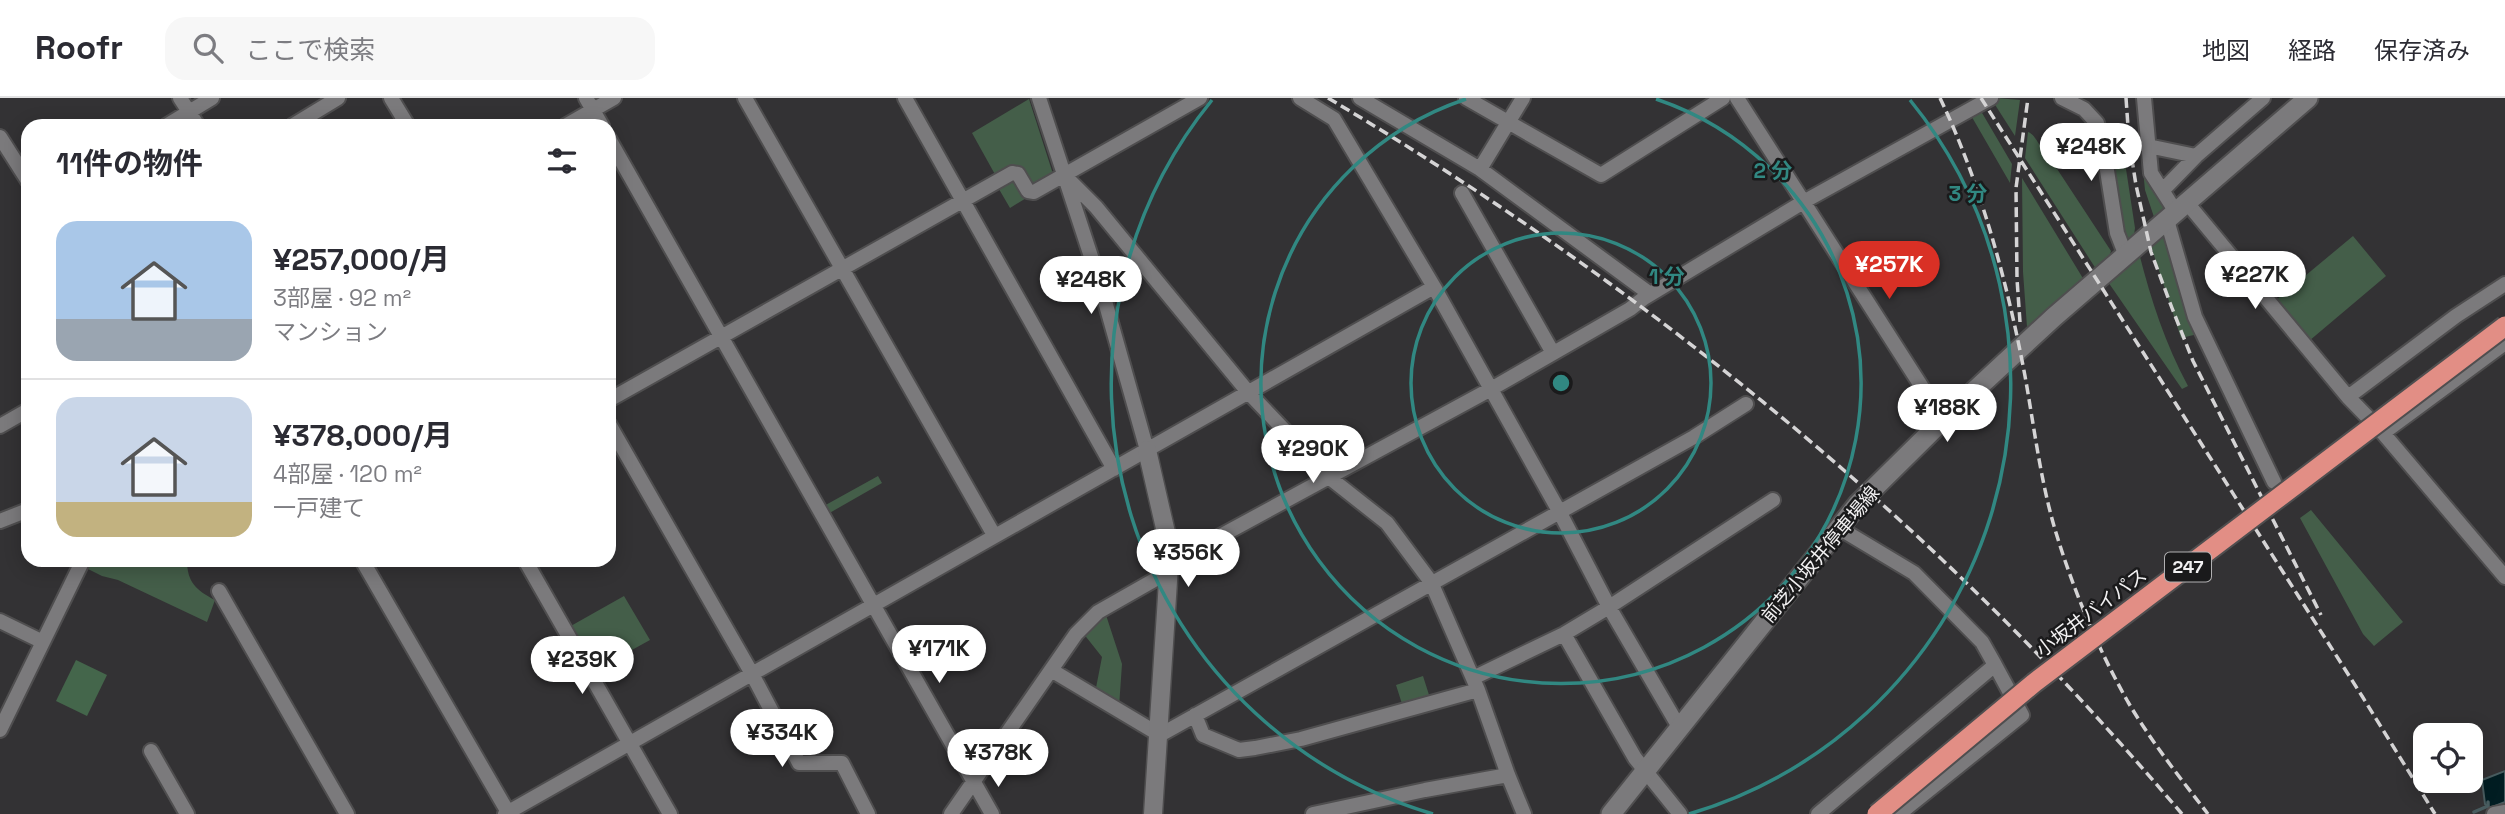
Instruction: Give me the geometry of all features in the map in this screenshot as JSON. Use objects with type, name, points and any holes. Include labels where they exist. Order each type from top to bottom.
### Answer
[{"type":"highway","name":"小坂井バイパス","points":[[1877,814],[2034,683],[2505,326]]},
{"type":"main road","name":"前芝小坂井停車場線","points":[[1611,814],[1858,504],[1943,419],[2054,317],[2308,98]]},
{"type":"street","points":[[180,98],[194,119]]},
{"type":"street","points":[[178,119],[212,98]]},
{"type":"street","points":[[304,119],[338,98]]},
{"type":"street","points":[[391,98],[404,119]]},
{"type":"street","points":[[573,119],[590,104],[614,98]]},
{"type":"street","points":[[745,98],[994,535]]},
{"type":"street","points":[[905,98],[1114,469]]},
{"type":"street","points":[[1039,98],[1101,287],[1147,450],[1170,550],[1153,814]]},
{"type":"street","points":[[616,396],[1014,172],[1031,192],[1200,98]]},
{"type":"street","points":[[1300,98],[1334,120],[1434,287],[1559,510],[1609,607],[1679,727]]},
{"type":"street","points":[[1360,98],[1480,169],[1650,294]]},
{"type":"street","points":[[1466,98],[1601,175],[1723,98]]},
{"type":"street","points":[[1480,169],[1523,98]]},
{"type":"street","points":[[1737,98],[1943,419]]},
{"type":"street","points":[[951,814],[1076,634],[1097,612],[1170,569],[1192,552],[1491,389],[1630,309],[1650,294],[1805,201],[1991,98]]},
{"type":"street","points":[[2062,98],[2084,109],[2096,123],[2105,158],[2117,233],[2126,256]]},
{"type":"street","points":[[2144,98],[2151,173],[2177,212],[2383,433],[2505,576]]},
{"type":"street","points":[[2163,190],[2196,156],[2263,98]]},
{"type":"street","points":[[0,137],[21,170]]},
{"type":"street","points":[[2148,146],[2196,156]]},
{"type":"street","points":[[616,151],[992,814]]},
{"type":"street","points":[[1064,175],[1097,207],[1248,392],[1330,478],[1387,523],[1432,582],[1475,684],[1507,775],[1524,814]]},
{"type":"street","points":[[1462,193],[1553,353]]},
{"type":"street","points":[[2177,212],[2195,317],[2274,482]]},
{"type":"street","points":[[2348,397],[2456,316],[2505,284]]},
{"type":"street","points":[[366,567],[507,813],[751,672],[873,606],[1434,287]]},
{"type":"street","points":[[2383,433],[2505,343]]},
{"type":"street","points":[[1160,735],[1694,437],[1746,404]]},
{"type":"street","points":[[0,426],[21,414]]},
{"type":"street","points":[[616,436],[751,672],[799,763],[842,763],[868,814]]},
{"type":"street","points":[[1195,715],[1203,736],[1239,750],[1301,739],[1475,684],[1609,607],[1773,500]]},
{"type":"street","points":[[0,521],[21,513]]},
{"type":"street","points":[[1839,528],[1914,573],[1982,642],[2022,715],[1899,814]]},
{"type":"street","points":[[0,730],[80,567]]},
{"type":"street","points":[[529,567],[670,814]]},
{"type":"street","points":[[219,591],[347,814]]},
{"type":"street","points":[[0,621],[43,642]]},
{"type":"street","points":[[1564,634],[1636,758],[1680,814]]},
{"type":"street","points":[[1818,814],[1995,666]]},
{"type":"street","points":[[1051,670],[1160,735]]},
{"type":"street","points":[[151,751],[187,814]]},
{"type":"street","points":[[1313,814],[1507,775]]},
{"type":"street","points":[[2494,814],[2505,812]]},
{"type":"green space","points":[[2136,98],[2142,98],[2145,151],[2169,210],[2155,220],[2145,190]]},
{"type":"green space","points":[[1029,99],[1054,177],[1035,188],[1020,172],[997,178],[972,133]]},
{"type":"green space","points":[[1992,100],[2020,100],[2015,136]]},
{"type":"green space","points":[[1978,106],[2012,164],[2010,183],[1969,112]]},
{"type":"green space","points":[[2119,123],[2135,228],[2134,235],[2127,240],[2104,124]]},
{"type":"green space","points":[[2028,132],[2044,149],[2111,251],[2109,258],[2096,269],[2025,158]]},
{"type":"green space","points":[[1015,173],[1028,197],[1010,208],[996,184]]},
{"type":"green space","points":[[2022,178],[2084,280],[2031,328],[2027,327],[2023,272]]},
{"type":"green space","points":[[2165,233],[2198,334],[2181,338],[2151,246]]},
{"type":"green space","points":[[2353,236],[2386,276],[2309,341],[2275,301]]},
{"type":"green space","points":[[2139,253],[2159,321],[2188,386],[2182,389],[2106,279]]},
{"type":"green space","points":[[878,476],[882,483],[826,515],[822,507]]},
{"type":"green space","points":[[2311,510],[2403,622],[2374,646],[2363,634],[2300,518]]},
{"type":"green space","points":[[84,567],[188,567],[194,584],[215,600],[207,622],[118,580]]},
{"type":"green space","points":[[624,596],[650,640],[594,671],[569,627]]},
{"type":"green space","points":[[1105,612],[1122,664],[1119,707],[1095,693],[1102,657],[1083,633]]},
{"type":"green space","points":[[76,660],[107,675],[87,716],[56,701]]},
{"type":"green space","points":[[1423,676],[1430,698],[1403,707],[1396,685]]},
{"type":"water","points":[[2505,771],[2505,802],[2490,808],[2485,804],[2483,780]]},
{"type":"waterway","points":[[2474,812],[2488,806],[2488,802]]},
{"type":"railway","points":[[1328,98],[1421,155],[1603,279],[1691,344],[1776,413],[1860,484],[1941,558],[2019,635],[2102,723],[2182,814]]},
{"type":"railway","points":[[1940,98],[1968,164],[2001,270],[2018,341],[2049,508],[2077,594],[2128,702],[2156,745],[2208,814]]},
{"type":"railway","points":[[1981,98],[2435,814]]},
{"type":"railway","points":[[2020,322],[2016,188],[2028,98]]},
{"type":"railway","points":[[2126,98],[2136,185],[2151,252],[2172,308],[2193,361],[2321,615]]}]
